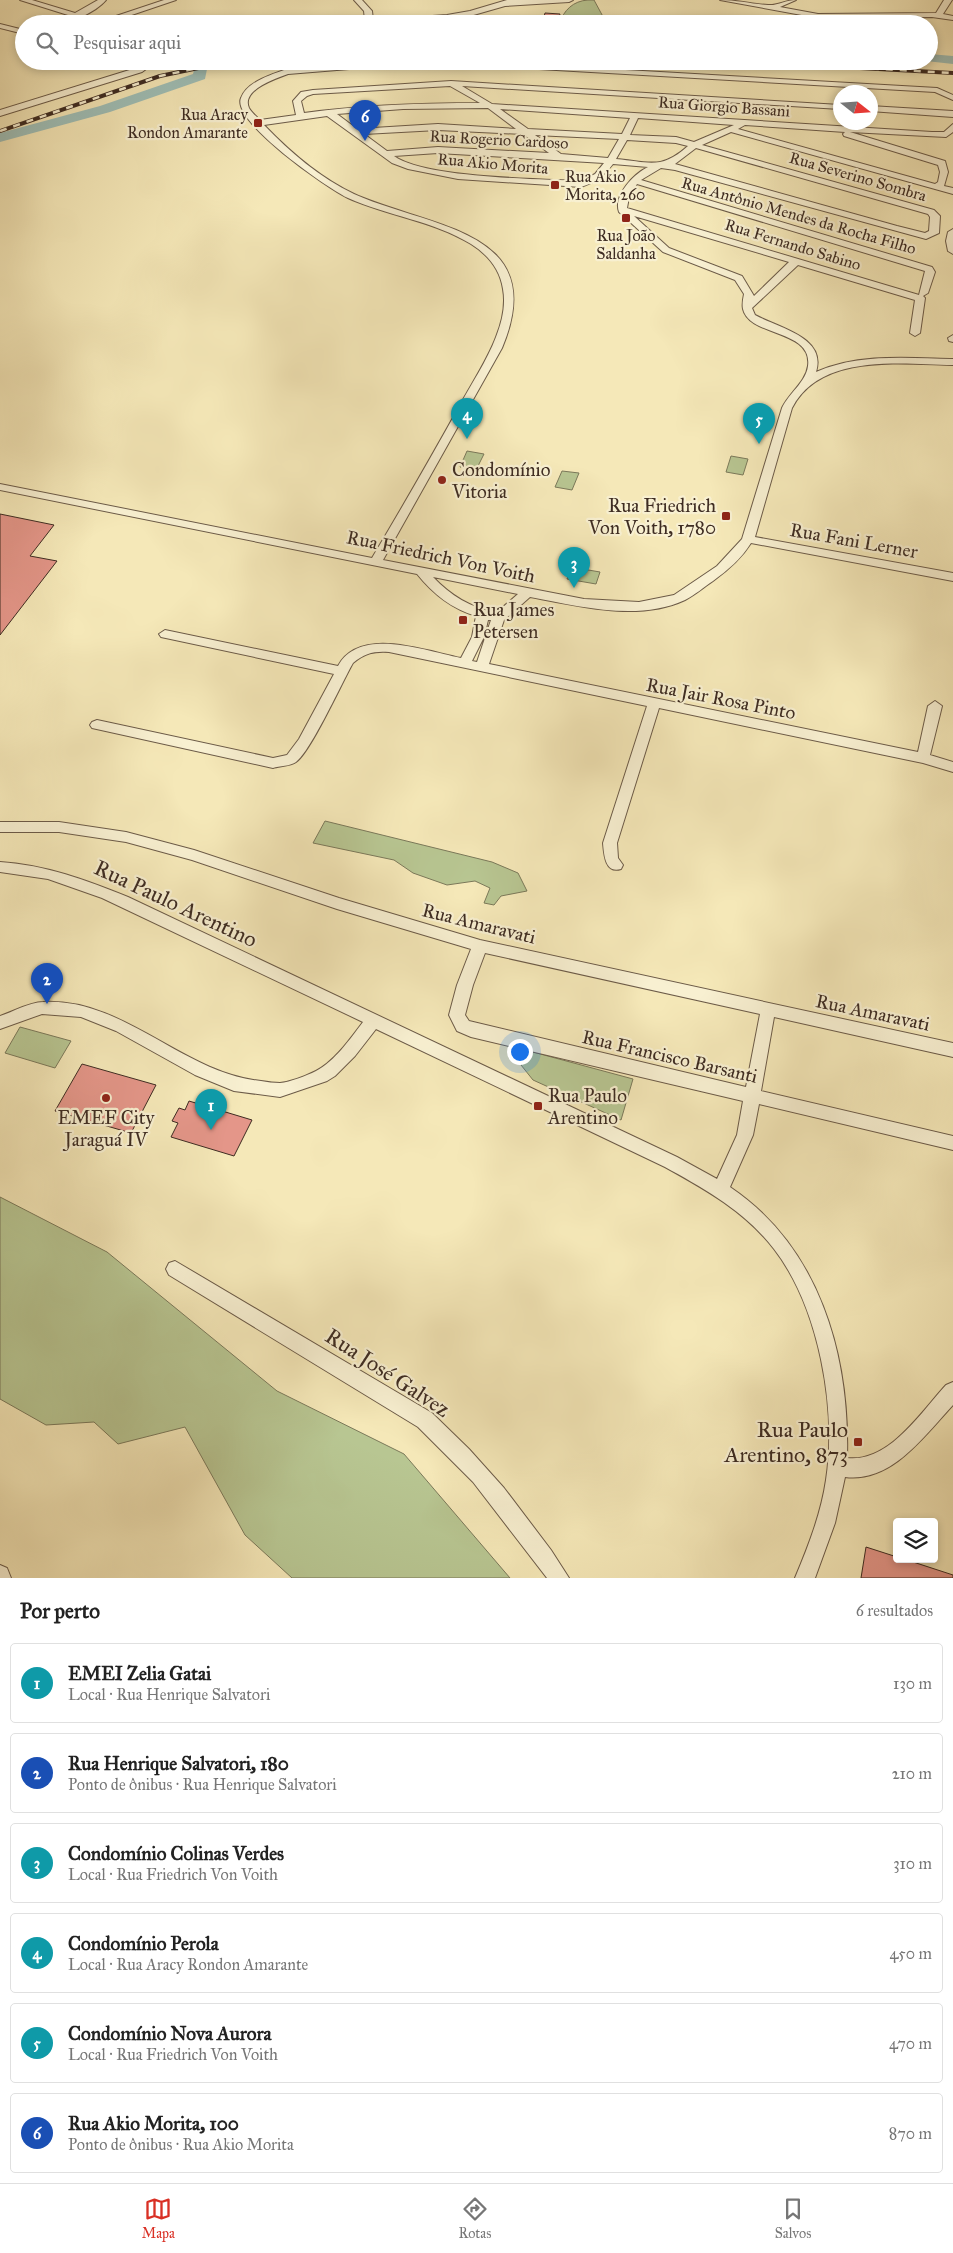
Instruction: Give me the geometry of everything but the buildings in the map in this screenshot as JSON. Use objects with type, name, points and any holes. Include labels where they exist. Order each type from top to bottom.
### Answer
[{"type":"street","points":[[24,0],[75,15],[97,6],[102,0]]},
{"type":"street","points":[[124,15],[172,0]]},
{"type":"street","points":[[358,0],[368,11],[368,15]]},
{"type":"street","points":[[449,15],[514,0]]},
{"type":"street","points":[[501,3],[569,0]]},
{"type":"street","points":[[724,0],[818,15]]},
{"type":"street","points":[[771,8],[792,0]]},
{"type":"street","points":[[948,0],[938,16],[953,18]]},
{"type":"street","points":[[0,26],[15,30]]},
{"type":"street","points":[[0,113],[139,70]]},
{"type":"street","points":[[301,70],[272,77],[250,90],[245,96],[243,104],[245,109],[276,142],[300,163],[334,186],[361,200],[409,215],[470,240],[487,250],[506,278],[508,312],[494,351],[417,494],[376,561]]},
{"type":"street","points":[[435,70],[451,83],[490,106],[560,156]]},
{"type":"street","points":[[597,70],[953,92]]},
{"type":"street","points":[[260,123],[301,116],[297,101],[304,94],[313,92],[451,83],[833,106]]},
{"type":"street","points":[[943,91],[953,98]]},
{"type":"street","name":"Rua Giorgio Bassani","points":[[301,116],[416,105],[490,106],[833,129]]},
{"type":"street","points":[[878,109],[953,114]]},
{"type":"street","name":"Rua Akio Morita","points":[[328,112],[395,161],[429,172],[570,184],[589,183],[610,160],[626,137],[635,115]]},
{"type":"street","points":[[744,122],[732,130],[696,145],[674,162],[653,168],[635,181],[622,200],[622,210],[666,250],[739,278],[749,294],[748,313],[753,318],[803,342],[812,351],[815,361],[809,380]]},
{"type":"street","name":"Rua Severino Sombra","points":[[356,132],[438,127],[523,130],[676,140],[930,212],[935,216],[934,233],[926,236],[894,228],[685,169],[663,165]]},
{"type":"street","name":"Rua Giorgio Bassani","points":[[853,130],[932,135],[946,134],[953,127]]},
{"type":"street","points":[[732,130],[953,191]]},
{"type":"street","points":[[839,130],[871,143],[942,163],[953,164]]},
{"type":"street","name":"Rua Rogerio Cardoso","points":[[386,154],[438,150],[560,156],[663,165]]},
{"type":"street","points":[[937,187],[942,182],[944,168],[942,163]]},
{"type":"street","name":"Rua Antônio Mendes da Rocha Filho","points":[[635,181],[929,268],[931,270],[923,293]]},
{"type":"street","name":"Rua Fernando Sabino","points":[[622,210],[920,298],[915,333]]},
{"type":"street","points":[[747,308],[796,261]]},
{"type":"street","name":"Rua Friedrich Von Voith","points":[[0,486],[527,593],[615,606],[678,598],[697,587],[733,560],[748,539],[787,408],[796,391],[809,380],[846,366],[892,362],[953,362]]},
{"type":"street","name":"Rua Fani Lerner","points":[[748,539],[953,577]]},
{"type":"street","points":[[420,570],[440,593],[452,602],[483,615],[498,618]]},
{"type":"street","points":[[482,666],[498,618],[527,593]]},
{"type":"street","points":[[464,662],[478,637],[483,615]]},
{"type":"street","points":[[166,634],[342,671]]},
{"type":"street","name":"Rua Jair Rosa Pinto","points":[[97,725],[261,761],[273,763],[291,759],[304,742],[348,660],[357,653],[373,647],[390,648],[464,662],[654,704],[923,758],[953,767]]},
{"type":"street","points":[[616,865],[611,859],[610,843],[654,704]]},
{"type":"street","points":[[923,758],[935,706]]},
{"type":"street","name":"Rua Amaravati","points":[[0,827],[59,827],[158,844],[394,921],[480,946],[953,1050]]},
{"type":"street","name":"Rua Paulo Arentino","points":[[0,867],[22,868],[76,880],[132,905],[637,1145],[720,1189],[763,1224],[795,1263],[819,1316],[836,1408],[837,1466],[820,1542],[805,1578]]},
{"type":"street","name":"Rua Francisco Barsanti","points":[[480,946],[458,1008],[458,1021],[463,1026],[496,1036],[953,1143]]},
{"type":"street","points":[[0,1023],[17,1012],[37,1008],[81,1009],[116,1024],[220,1079],[251,1088],[284,1091],[320,1076],[334,1066],[373,1021]]},
{"type":"street","points":[[720,1189],[741,1148],[753,1096],[768,1010]]},
{"type":"street","name":"Rua José Galvez","points":[[175,1268],[425,1420],[449,1440],[478,1473],[559,1578]]},
{"type":"street","points":[[837,1466],[867,1467],[885,1459],[953,1391]]},
{"type":"green space","points":[[594,0],[602,15],[564,15],[574,4]]},
{"type":"green space","points":[[467,451],[484,454],[476,470],[460,467]]},
{"type":"green space","points":[[731,456],[748,459],[743,475],[726,472]]},
{"type":"green space","points":[[562,471],[579,473],[572,490],[555,487]]},
{"type":"green space","points":[[571,567],[600,572],[596,584],[567,579]]},
{"type":"green space","points":[[325,821],[492,862],[518,873],[527,891],[501,896],[494,905],[484,903],[490,888],[475,881],[447,885],[413,873],[394,860],[313,843]]},
{"type":"green space","points":[[20,1027],[71,1041],[55,1068],[5,1053]]},
{"type":"green space","points":[[533,1052],[633,1079],[621,1120],[533,1080],[521,1065]]},
{"type":"green space","points":[[0,1197],[107,1252],[277,1391],[404,1454],[510,1578],[292,1578],[245,1535],[185,1427],[118,1444],[94,1422],[46,1425],[0,1399]]},
{"type":"waterway","points":[[938,59],[953,60]]},
{"type":"waterway","points":[[0,138],[105,109],[200,76],[200,70]]},
{"type":"railway","points":[[0,131],[160,76],[189,70]]},
{"type":"railway","points":[[898,70],[953,73]]},
{"type":"place","name":"Rua Aracy Rondon Amarante","points":[[258,123]]},
{"type":"place","name":"Rua Akio Morita, 100","points":[[365,141]]},
{"type":"place","name":"Rua Akio Morita, 260","points":[[555,185]]},
{"type":"place","name":"Rua João Saldanha","points":[[626,218]]},
{"type":"place","name":"Condomínio Perola","points":[[467,439]]},
{"type":"place","name":"Condomínio Nova Aurora","points":[[759,444]]},
{"type":"place","name":"Condomínio Vitoria","points":[[442,480]]},
{"type":"place","name":"Rua Friedrich Von Voith, 1780","points":[[726,516]]},
{"type":"place","name":"Condomínio Colinas Verdes","points":[[574,588]]},
{"type":"place","name":"Rua James Petersen","points":[[463,620]]},
{"type":"place","name":"Rua Henrique Salvatori, 180","points":[[47,1004]]},
{"type":"place","name":"EMEF City Jaraguá IV","points":[[106,1098]]},
{"type":"place","name":"Rua Paulo Arentino","points":[[538,1106]]},
{"type":"place","name":"EMEI Zelia Gatai","points":[[211,1130]]},
{"type":"place","name":"Rua Paulo Arentino, 873","points":[[858,1442]]}]
